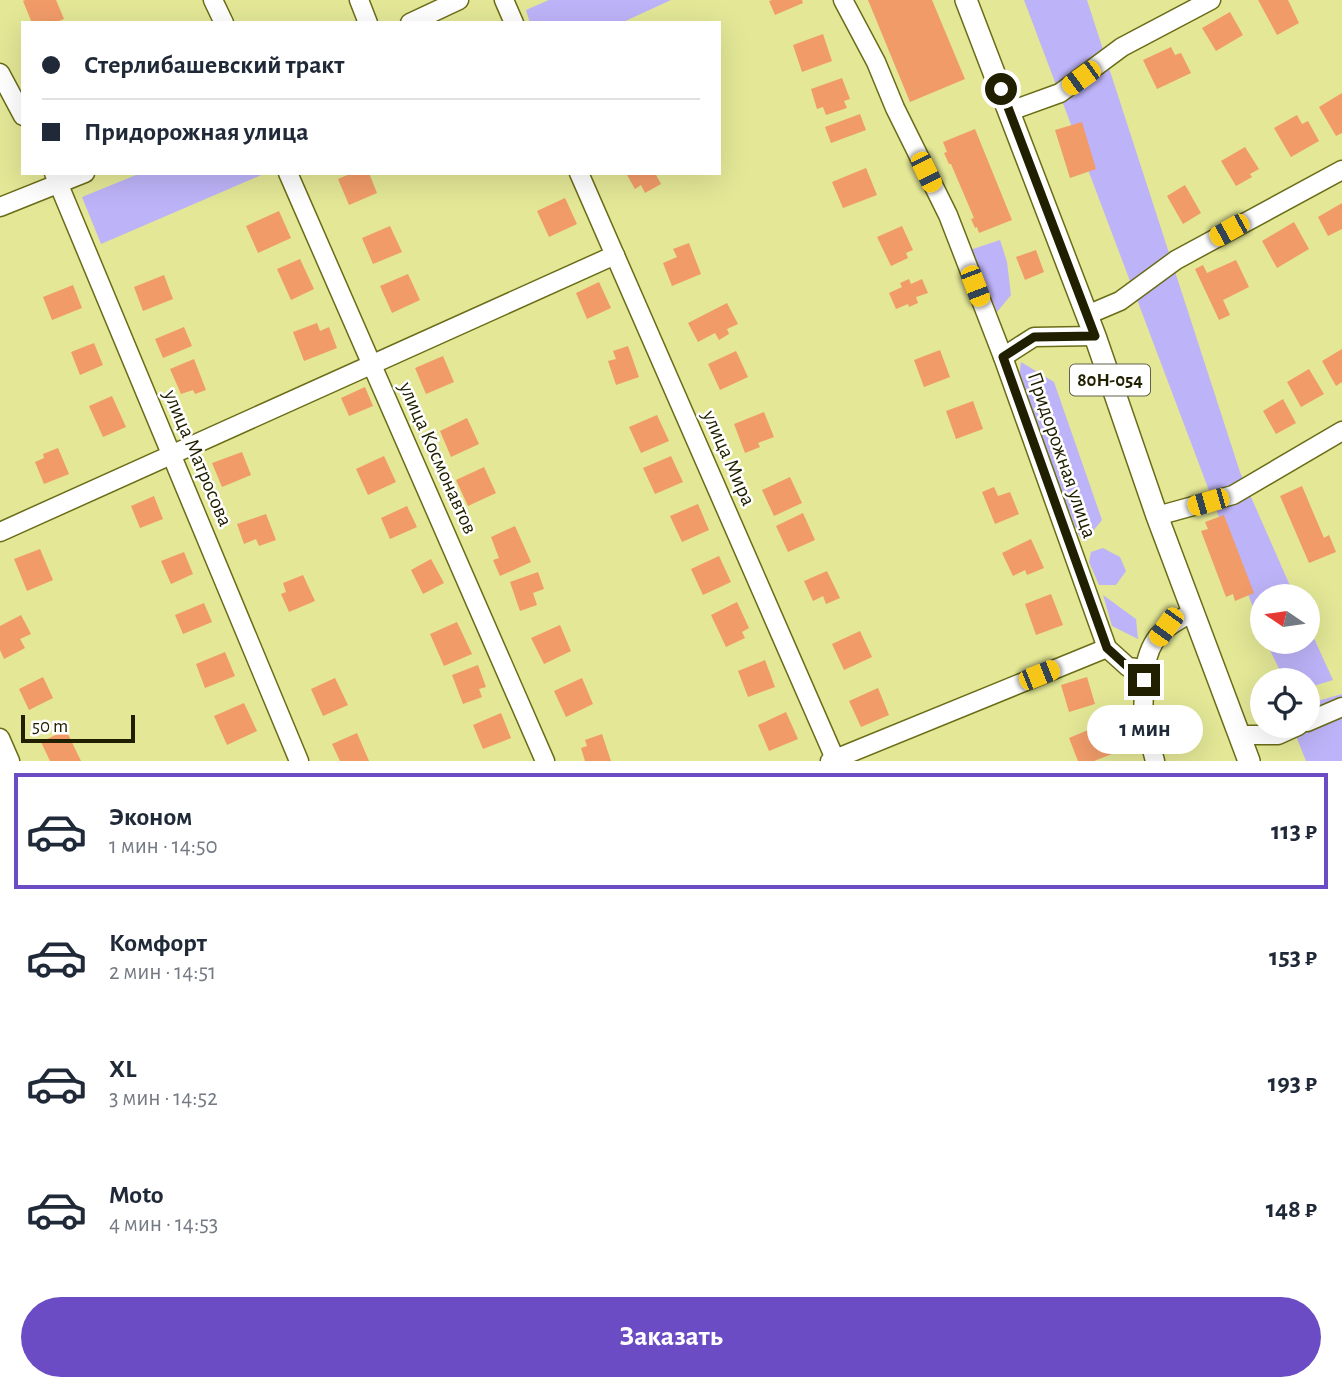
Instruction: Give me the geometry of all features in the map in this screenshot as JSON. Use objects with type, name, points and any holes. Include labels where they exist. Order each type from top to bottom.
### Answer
[{"type":"main road","name":"80Н-054","points":[[966,0],[1095,336],[1157,516],[1249,761]]},
{"type":"street","points":[[213,0],[223,21]]},
{"type":"street","points":[[359,0],[367,21]]},
{"type":"street","points":[[414,21],[459,0]]},
{"type":"street","points":[[504,0],[513,21]]},
{"type":"street","name":"Придорожная улица","points":[[843,0],[876,62],[895,108],[948,215],[1003,357],[1107,648]]},
{"type":"street","points":[[1010,111],[1060,93],[1122,47],[1211,0]]},
{"type":"street","points":[[0,73],[21,112]]},
{"type":"street","points":[[1087,316],[1120,301],[1186,254],[1342,170]]},
{"type":"street","points":[[0,207],[57,179],[76,175]]},
{"type":"street","name":"улица Космонавтов","points":[[289,175],[545,761]]},
{"type":"street","name":"улица Мира","points":[[580,175],[834,760]]},
{"type":"street","name":"улица Матросова","points":[[57,179],[299,761]]},
{"type":"street","points":[[0,532],[615,255]]},
{"type":"street","points":[[1003,357],[1034,337],[1095,336]]},
{"type":"street","points":[[1157,516],[1233,495],[1342,431]]},
{"type":"street","points":[[1155,761],[1143,715],[1148,651],[1166,627],[1193,612]]},
{"type":"street","points":[[834,760],[1107,648],[1128,667],[1145,670]]},
{"type":"street","points":[[1320,716],[1342,707]]},
{"type":"street","points":[[1240,735],[1250,735]]},
{"type":"street","points":[[0,738],[10,761]]},
{"type":"shaded area","points":[[549,0],[671,0],[625,21],[529,21],[526,10]]},
{"type":"shaded area","points":[[1024,0],[1087,0],[1240,472],[1289,584],[1250,584],[1250,599]]},
{"type":"shaded area","points":[[136,175],[261,175],[101,244],[82,197]]},
{"type":"shaded area","points":[[1000,240],[1007,262],[1011,295],[997,312],[970,250]]},
{"type":"shaded area","points":[[1021,362],[1054,382],[1102,520],[1084,542],[1078,534],[1019,379]]},
{"type":"shaded area","points":[[1103,548],[1120,557],[1126,571],[1116,585],[1099,585],[1089,562],[1091,552]]},
{"type":"shaded area","points":[[1103,595],[1136,619],[1138,639],[1112,626]]},
{"type":"shaded area","points":[[1320,652],[1333,680],[1320,684],[1320,668],[1279,668],[1272,654],[1320,654]]},
{"type":"shaded area","points":[[1342,694],[1342,761],[1306,761],[1297,738],[1320,738],[1320,700]]},
{"type":"building","points":[[56,0],[64,19],[31,21],[23,1]]},
{"type":"building","points":[[802,0],[803,3],[775,15],[769,1]]},
{"type":"building","points":[[868,0],[932,0],[965,79],[910,102]]},
{"type":"building","points":[[1258,0],[1288,0],[1299,23],[1277,35]]},
{"type":"building","points":[[1230,12],[1243,35],[1216,51],[1202,28]]},
{"type":"building","points":[[823,34],[832,61],[802,72],[793,45]]},
{"type":"building","points":[[1171,47],[1175,55],[1181,53],[1191,73],[1157,89],[1143,60]]},
{"type":"building","points":[[842,78],[850,99],[844,101],[847,108],[826,115],[823,107],[817,109],[811,89]]},
{"type":"building","points":[[1342,93],[1342,133],[1336,136],[1319,107]]},
{"type":"building","points":[[860,114],[866,130],[831,143],[825,127]]},
{"type":"building","points":[[1297,115],[1302,124],[1308,121],[1319,141],[1291,157],[1274,128]]},
{"type":"building","points":[[1082,122],[1096,169],[1070,178],[1055,130]]},
{"type":"building","points":[[975,129],[1012,220],[979,233],[944,153],[947,152],[943,142]]},
{"type":"building","points":[[1245,147],[1259,169],[1250,174],[1252,177],[1236,186],[1221,161]]},
{"type":"building","points":[[866,168],[877,195],[843,208],[832,182]]},
{"type":"building","points":[[347,175],[370,175],[377,193],[349,205],[338,179]]},
{"type":"building","points":[[627,175],[656,175],[661,184],[645,193],[641,185],[635,189]]},
{"type":"building","points":[[1185,185],[1201,213],[1183,224],[1167,196]]},
{"type":"building","points":[[565,198],[577,224],[549,237],[537,211]]},
{"type":"building","points":[[1342,203],[1342,229],[1328,236],[1318,217]]},
{"type":"building","points":[[279,211],[291,238],[258,253],[246,226]]},
{"type":"building","points":[[1294,222],[1309,249],[1277,268],[1262,241]]},
{"type":"building","points":[[390,226],[402,252],[373,264],[362,238]]},
{"type":"building","points":[[902,226],[913,250],[906,253],[908,258],[891,266],[877,237]]},
{"type":"building","points":[[689,243],[701,274],[672,286],[663,263],[677,257],[673,249]]},
{"type":"building","points":[[1036,250],[1044,272],[1025,280],[1016,257]]},
{"type":"building","points":[[300,259],[314,289],[291,300],[277,269]]},
{"type":"building","points":[[1236,260],[1249,287],[1223,300],[1230,315],[1219,320],[1195,269],[1203,265],[1207,273]]},
{"type":"building","points":[[408,274],[420,300],[392,313],[380,286]]},
{"type":"building","points":[[164,275],[173,299],[143,311],[134,287]]},
{"type":"building","points":[[909,279],[911,284],[922,279],[928,293],[916,297],[918,303],[896,309],[889,293],[902,287],[900,283]]},
{"type":"building","points":[[599,282],[611,308],[587,319],[576,293]]},
{"type":"building","points":[[73,285],[82,308],[52,320],[43,297]]},
{"type":"building","points":[[727,303],[738,324],[727,329],[729,334],[719,340],[715,333],[698,342],[688,323]]},
{"type":"building","points":[[317,323],[320,331],[329,327],[337,348],[304,361],[293,332]]},
{"type":"building","points":[[184,327],[192,346],[163,358],[155,339]]},
{"type":"building","points":[[94,343],[103,365],[80,375],[71,352]]},
{"type":"building","points":[[628,346],[639,377],[616,385],[608,361],[616,359],[613,351]]},
{"type":"building","points":[[1342,349],[1342,382],[1336,386],[1322,361]]},
{"type":"building","points":[[940,350],[950,377],[924,387],[914,360]]},
{"type":"building","points":[[736,351],[748,377],[720,390],[708,364]]},
{"type":"building","points":[[443,356],[454,382],[426,394],[415,368]]},
{"type":"building","points":[[194,359],[206,390],[195,394],[193,390],[181,394],[170,369]]},
{"type":"building","points":[[1309,369],[1324,394],[1301,407],[1287,382]]},
{"type":"building","points":[[365,387],[373,406],[349,416],[341,398]]},
{"type":"building","points":[[112,396],[126,427],[103,437],[89,406]]},
{"type":"building","points":[[1283,399],[1296,423],[1276,434],[1263,411]]},
{"type":"building","points":[[973,401],[983,429],[956,439],[946,411]]},
{"type":"building","points":[[764,412],[774,437],[758,443],[760,447],[745,453],[734,424]]},
{"type":"building","points":[[657,415],[669,441],[641,453],[629,427]]},
{"type":"building","points":[[467,418],[479,444],[451,457],[440,431]]},
{"type":"building","points":[[58,448],[69,474],[44,484],[35,462],[44,458],[43,454]]},
{"type":"building","points":[[242,452],[251,475],[222,487],[212,463]]},
{"type":"building","points":[[384,456],[396,482],[368,495],[356,469]]},
{"type":"building","points":[[671,456],[683,482],[655,494],[643,468]]},
{"type":"building","points":[[484,467],[496,493],[468,506],[456,480]]},
{"type":"building","points":[[790,477],[802,503],[774,516],[762,490]]},
{"type":"building","points":[[1302,486],[1324,538],[1329,535],[1336,552],[1309,563],[1280,496]]},
{"type":"building","points":[[994,487],[998,496],[1010,492],[1019,514],[995,524],[982,492]]},
{"type":"building","points":[[154,496],[163,519],[140,528],[131,506]]},
{"type":"building","points":[[698,504],[709,530],[682,542],[670,516]]},
{"type":"building","points":[[407,506],[417,527],[390,539],[381,518]]},
{"type":"building","points":[[803,513],[815,540],[788,552],[776,526]]},
{"type":"building","points":[[266,514],[276,540],[259,546],[256,539],[244,544],[237,524]]},
{"type":"building","points":[[1224,515],[1251,584],[1250,595],[1235,601],[1233,594],[1226,597],[1201,531],[1208,529],[1205,522]]},
{"type":"building","points":[[515,526],[531,562],[500,576],[493,560],[499,558],[491,537]]},
{"type":"building","points":[[1031,539],[1044,568],[1027,575],[1025,570],[1013,576],[1002,553]]},
{"type":"building","points":[[40,549],[53,580],[27,591],[14,559]]},
{"type":"building","points":[[184,552],[193,574],[171,584],[161,561]]},
{"type":"building","points":[[719,556],[731,582],[703,595],[691,569]]},
{"type":"building","points":[[431,559],[444,583],[423,594],[411,570]]},
{"type":"building","points":[[827,571],[840,598],[826,604],[823,596],[813,601],[804,581]]},
{"type":"building","points":[[538,572],[544,589],[533,593],[537,605],[520,611],[510,582]]},
{"type":"building","points":[[303,575],[315,601],[289,612],[281,594],[286,592],[283,583]]},
{"type":"building","points":[[1051,594],[1063,625],[1036,635],[1025,604]]},
{"type":"building","points":[[737,602],[749,628],[742,632],[745,638],[726,647],[711,615]]},
{"type":"building","points":[[204,603],[212,622],[183,634],[175,615]]},
{"type":"building","points":[[21,615],[31,634],[20,639],[25,648],[4,659],[0,650],[0,626]]},
{"type":"building","points":[[457,622],[472,654],[444,666],[430,634]]},
{"type":"building","points":[[560,625],[571,651],[544,664],[531,638]]},
{"type":"building","points":[[860,631],[872,657],[844,670],[832,644]]},
{"type":"building","points":[[225,652],[235,676],[205,688],[196,664]]},
{"type":"building","points":[[765,660],[775,687],[748,697],[738,671]]},
{"type":"building","points":[[478,665],[486,687],[479,689],[482,697],[463,704],[452,675]]},
{"type":"building","points":[[43,677],[53,698],[29,710],[19,689]]},
{"type":"building","points":[[1087,677],[1095,704],[1069,712],[1061,685]]},
{"type":"building","points":[[335,678],[348,705],[323,716],[311,689]]},
{"type":"building","points":[[582,678],[593,704],[566,717],[554,691]]},
{"type":"building","points":[[878,688],[889,715],[861,727],[849,701]]},
{"type":"building","points":[[244,703],[257,731],[227,745],[214,716]]},
{"type":"building","points":[[786,712],[798,739],[769,751],[758,725]]},
{"type":"building","points":[[501,713],[511,738],[483,749],[473,725]]},
{"type":"building","points":[[1112,720],[1117,732],[1105,737],[1112,754],[1094,761],[1078,761],[1069,738]]},
{"type":"building","points":[[66,730],[81,761],[50,761],[41,742]]},
{"type":"building","points":[[357,733],[369,761],[340,761],[332,744]]},
{"type":"building","points":[[602,734],[611,761],[585,761],[581,748],[587,746],[585,740]]},
{"type":"route","points":[[1001,89],[1095,336],[1034,337],[1003,357],[1107,648],[1128,667],[1145,670],[1144,680]]}]
